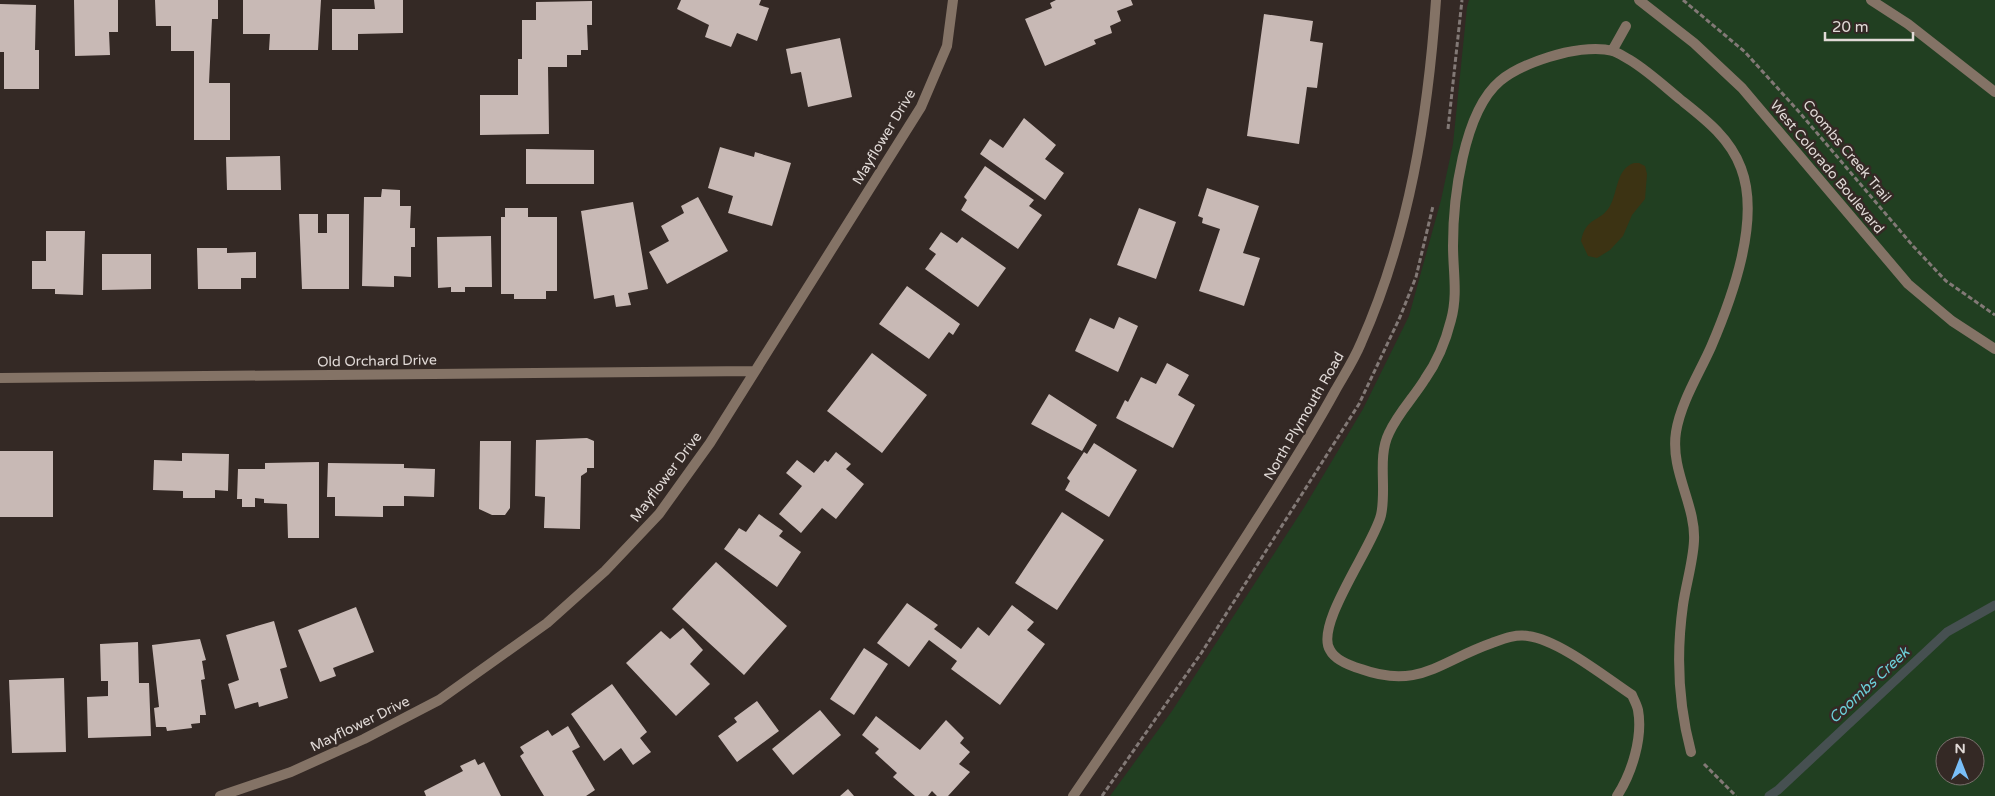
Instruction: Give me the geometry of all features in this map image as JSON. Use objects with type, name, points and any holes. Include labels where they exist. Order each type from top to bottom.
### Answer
[{"type":"street","name":"Mayflower Drive","points":[[220,796],[291,772],[364,739],[439,700],[547,623],[605,571],[659,514],[710,443],[921,107],[947,46],[953,0]]},
{"type":"street","name":"North Plymouth Road","points":[[1073,796],[1150,685],[1292,467],[1360,345],[1386,278],[1402,227],[1427,104],[1436,0]]},
{"type":"street","name":"West Colorado Boulevard","points":[[1639,0],[1694,42],[1742,88],[1908,284],[1952,321],[1995,348]]},
{"type":"street","points":[[1871,0],[1908,24],[1995,92]]},
{"type":"street","points":[[1612,51],[1626,26]]},
{"type":"street","points":[[1617,796],[1626,783],[1635,752],[1639,730],[1638,708],[1632,695],[1555,645],[1528,636],[1511,637],[1487,644],[1429,672],[1408,677],[1386,676],[1358,668],[1337,658],[1328,648],[1326,635],[1340,600],[1381,515],[1384,454],[1387,435],[1429,374],[1442,347],[1451,321],[1455,300],[1453,227],[1458,178],[1472,124],[1483,98],[1502,78],[1533,62],[1554,55],[1581,51],[1612,51],[1651,75],[1705,118],[1731,146],[1742,170],[1748,202],[1743,250],[1736,283],[1710,348],[1694,380],[1676,430],[1675,454],[1692,519],[1694,538],[1682,608],[1678,672],[1684,726],[1691,752]]},
{"type":"street","name":"Old Orchard Drive","points":[[0,378],[754,371]]},
{"type":"path","name":"Coombs Creek Trail","points":[[1683,0],[1745,52],[1800,113],[1913,246],[1946,281],[1995,315]]},
{"type":"path","points":[[1691,752],[1736,796]]},
{"type":"green space","points":[[1469,0],[1995,0],[1995,796],[1110,796],[1172,711],[1305,506],[1363,409],[1409,316],[1441,200],[1453,144]]},
{"type":"sand","points":[[1634,163],[1645,166],[1647,174],[1645,199],[1632,215],[1623,236],[1610,250],[1597,258],[1588,256],[1581,241],[1583,233],[1590,223],[1602,215],[1610,206],[1624,170]]},
{"type":"building","points":[[74,0],[118,0],[118,32],[109,32],[110,55],[75,56]]},
{"type":"building","points":[[155,0],[218,0],[218,19],[212,19],[209,83],[230,83],[230,140],[194,140],[194,51],[171,51],[171,26],[156,26]]},
{"type":"building","points":[[243,0],[321,0],[318,50],[269,50],[270,34],[243,34]]},
{"type":"building","points":[[374,0],[403,0],[403,33],[358,34],[358,50],[332,50],[332,9],[375,9]]},
{"type":"building","points":[[681,0],[761,0],[759,5],[769,8],[757,41],[737,33],[731,47],[705,37],[709,25],[677,9]]},
{"type":"building","points":[[1056,0],[1131,0],[1133,5],[1117,11],[1121,21],[1110,26],[1112,33],[1094,40],[1096,44],[1045,66],[1025,19],[1052,8],[1050,3]]},
{"type":"building","points":[[592,1],[592,25],[587,25],[588,50],[581,50],[581,55],[567,55],[567,67],[548,67],[549,134],[480,135],[480,95],[518,95],[518,59],[522,59],[522,20],[536,20],[536,2]]},
{"type":"building","points":[[0,4],[36,5],[35,50],[39,50],[39,89],[4,89],[4,52],[0,52]]},
{"type":"building","points":[[1264,14],[1313,21],[1310,41],[1323,43],[1317,88],[1307,87],[1299,144],[1247,136]]},
{"type":"building","points":[[840,38],[852,97],[808,107],[801,72],[791,74],[786,49]]},
{"type":"building","points":[[1024,118],[1056,145],[1045,159],[1064,173],[1045,200],[980,154],[990,139],[1003,148]]},
{"type":"building","points":[[720,147],[754,157],[755,152],[791,163],[772,226],[728,213],[733,196],[708,188]]},
{"type":"building","points":[[526,149],[594,150],[594,184],[526,184]]},
{"type":"building","points":[[280,156],[281,190],[227,190],[226,157]]},
{"type":"building","points":[[985,166],[1034,200],[1029,206],[1042,215],[1018,249],[961,210],[967,200],[964,197]]},
{"type":"building","points":[[1207,188],[1259,206],[1243,253],[1260,258],[1244,306],[1199,291],[1220,229],[1202,223],[1203,218],[1198,216]]},
{"type":"building","points":[[382,189],[400,190],[400,206],[411,206],[410,228],[415,228],[415,247],[411,247],[411,277],[394,276],[394,287],[362,286],[364,197],[381,197]]},
{"type":"building","points":[[698,197],[728,251],[667,284],[649,252],[669,241],[661,226],[684,213],[681,206]]},
{"type":"building","points":[[633,202],[648,289],[628,293],[631,305],[616,307],[614,295],[594,299],[581,211]]},
{"type":"building","points":[[505,208],[528,208],[528,217],[557,217],[557,291],[546,291],[546,299],[514,299],[514,294],[501,294],[501,217],[505,217]]},
{"type":"building","points":[[1139,208],[1176,222],[1156,279],[1117,265]]},
{"type":"building","points":[[299,214],[318,214],[318,233],[327,233],[327,214],[349,214],[349,289],[302,289]]},
{"type":"building","points":[[46,231],[85,231],[83,295],[55,294],[55,289],[32,289],[32,261],[46,261]]},
{"type":"building","points":[[941,232],[957,243],[962,237],[1006,268],[978,307],[925,269],[936,254],[929,249]]},
{"type":"building","points":[[491,236],[492,287],[465,287],[465,292],[451,292],[451,287],[438,288],[437,237]]},
{"type":"building","points":[[197,248],[227,248],[227,253],[256,252],[256,278],[241,278],[241,289],[198,289]]},
{"type":"building","points":[[102,254],[151,254],[151,289],[102,290]]},
{"type":"building","points":[[907,286],[960,324],[953,335],[949,332],[929,359],[879,324]]},
{"type":"building","points":[[1119,317],[1138,326],[1118,372],[1075,351],[1090,318],[1114,329]]},
{"type":"building","points":[[872,353],[927,395],[882,453],[827,411]]},
{"type":"building","points":[[1167,363],[1189,375],[1178,395],[1195,405],[1173,448],[1116,418],[1125,400],[1128,402],[1141,377],[1156,384]]},
{"type":"building","points":[[1049,394],[1097,425],[1082,451],[1031,424]]},
{"type":"building","points":[[587,438],[594,441],[594,468],[587,468],[587,472],[581,476],[580,529],[544,528],[545,497],[535,496],[536,440]]},
{"type":"building","points":[[480,441],[511,441],[510,508],[505,515],[492,515],[479,509]]},
{"type":"building","points":[[1094,443],[1137,470],[1109,517],[1065,490],[1070,481],[1067,478],[1084,452],[1087,454]]},
{"type":"building","points":[[0,451],[53,451],[53,517],[0,517]]},
{"type":"building","points":[[836,452],[851,464],[846,469],[864,484],[836,519],[822,508],[801,533],[779,514],[802,486],[786,473],[797,460],[814,473],[825,460],[828,462]]},
{"type":"building","points":[[182,453],[229,454],[228,491],[215,490],[215,498],[183,498],[183,491],[153,490],[154,460],[182,461]]},
{"type":"building","points":[[319,462],[319,538],[288,538],[287,504],[264,503],[264,499],[255,498],[255,507],[242,507],[242,499],[237,499],[238,469],[265,469],[265,463]]},
{"type":"building","points":[[328,463],[404,464],[404,468],[435,469],[434,497],[404,496],[404,506],[383,506],[383,517],[335,516],[335,497],[327,497]]},
{"type":"building","points":[[1062,512],[1104,540],[1057,610],[1015,583]]},
{"type":"building","points":[[759,514],[783,531],[779,536],[801,552],[777,587],[724,549],[739,528],[746,532]]},
{"type":"building","points":[[716,562],[787,626],[744,675],[672,609]]},
{"type":"building","points":[[907,603],[938,625],[934,629],[961,649],[978,627],[989,636],[1012,605],[1034,622],[1027,630],[1045,644],[1000,705],[951,669],[957,661],[929,640],[909,667],[877,643]]},
{"type":"building","points":[[356,607],[374,652],[333,668],[336,676],[320,682],[298,630]]},
{"type":"building","points":[[274,621],[287,667],[280,669],[288,698],[259,707],[258,702],[235,709],[228,684],[239,680],[226,635]]},
{"type":"building","points":[[683,628],[703,650],[690,664],[710,684],[676,716],[626,663],[661,631],[670,639]]},
{"type":"building","points":[[200,639],[206,660],[202,661],[205,679],[201,680],[206,715],[200,715],[200,723],[191,724],[192,728],[167,731],[166,727],[156,727],[154,708],[159,707],[152,645]]},
{"type":"building","points":[[138,642],[139,683],[149,683],[151,736],[88,738],[87,697],[108,696],[108,681],[101,681],[100,644]]},
{"type":"building","points":[[864,648],[888,664],[854,715],[830,699]]},
{"type":"building","points":[[64,678],[66,752],[12,753],[9,680]]},
{"type":"building","points":[[612,684],[647,732],[640,738],[651,752],[633,765],[621,748],[604,761],[571,714]]},
{"type":"building","points":[[757,701],[779,731],[737,762],[718,736],[737,722],[734,718]]},
{"type":"building","points":[[820,710],[841,735],[793,775],[772,749]]},
{"type":"building","points":[[876,716],[920,750],[946,720],[964,738],[960,743],[970,752],[959,764],[970,772],[948,796],[937,796],[932,791],[928,796],[915,796],[893,777],[897,773],[875,753],[879,749],[862,735]]},
{"type":"building","points":[[568,726],[580,747],[572,751],[595,790],[586,796],[544,796],[520,756],[524,753],[520,747],[548,730],[552,736]]},
{"type":"building","points":[[475,759],[478,765],[484,762],[501,796],[426,796],[424,791],[463,771],[460,766]]},
{"type":"building","points":[[848,789],[854,796],[840,796]]},
{"type":"waterway","name":"Coombs Creek","points":[[1769,796],[1778,790],[1947,632],[1995,605]]}]
